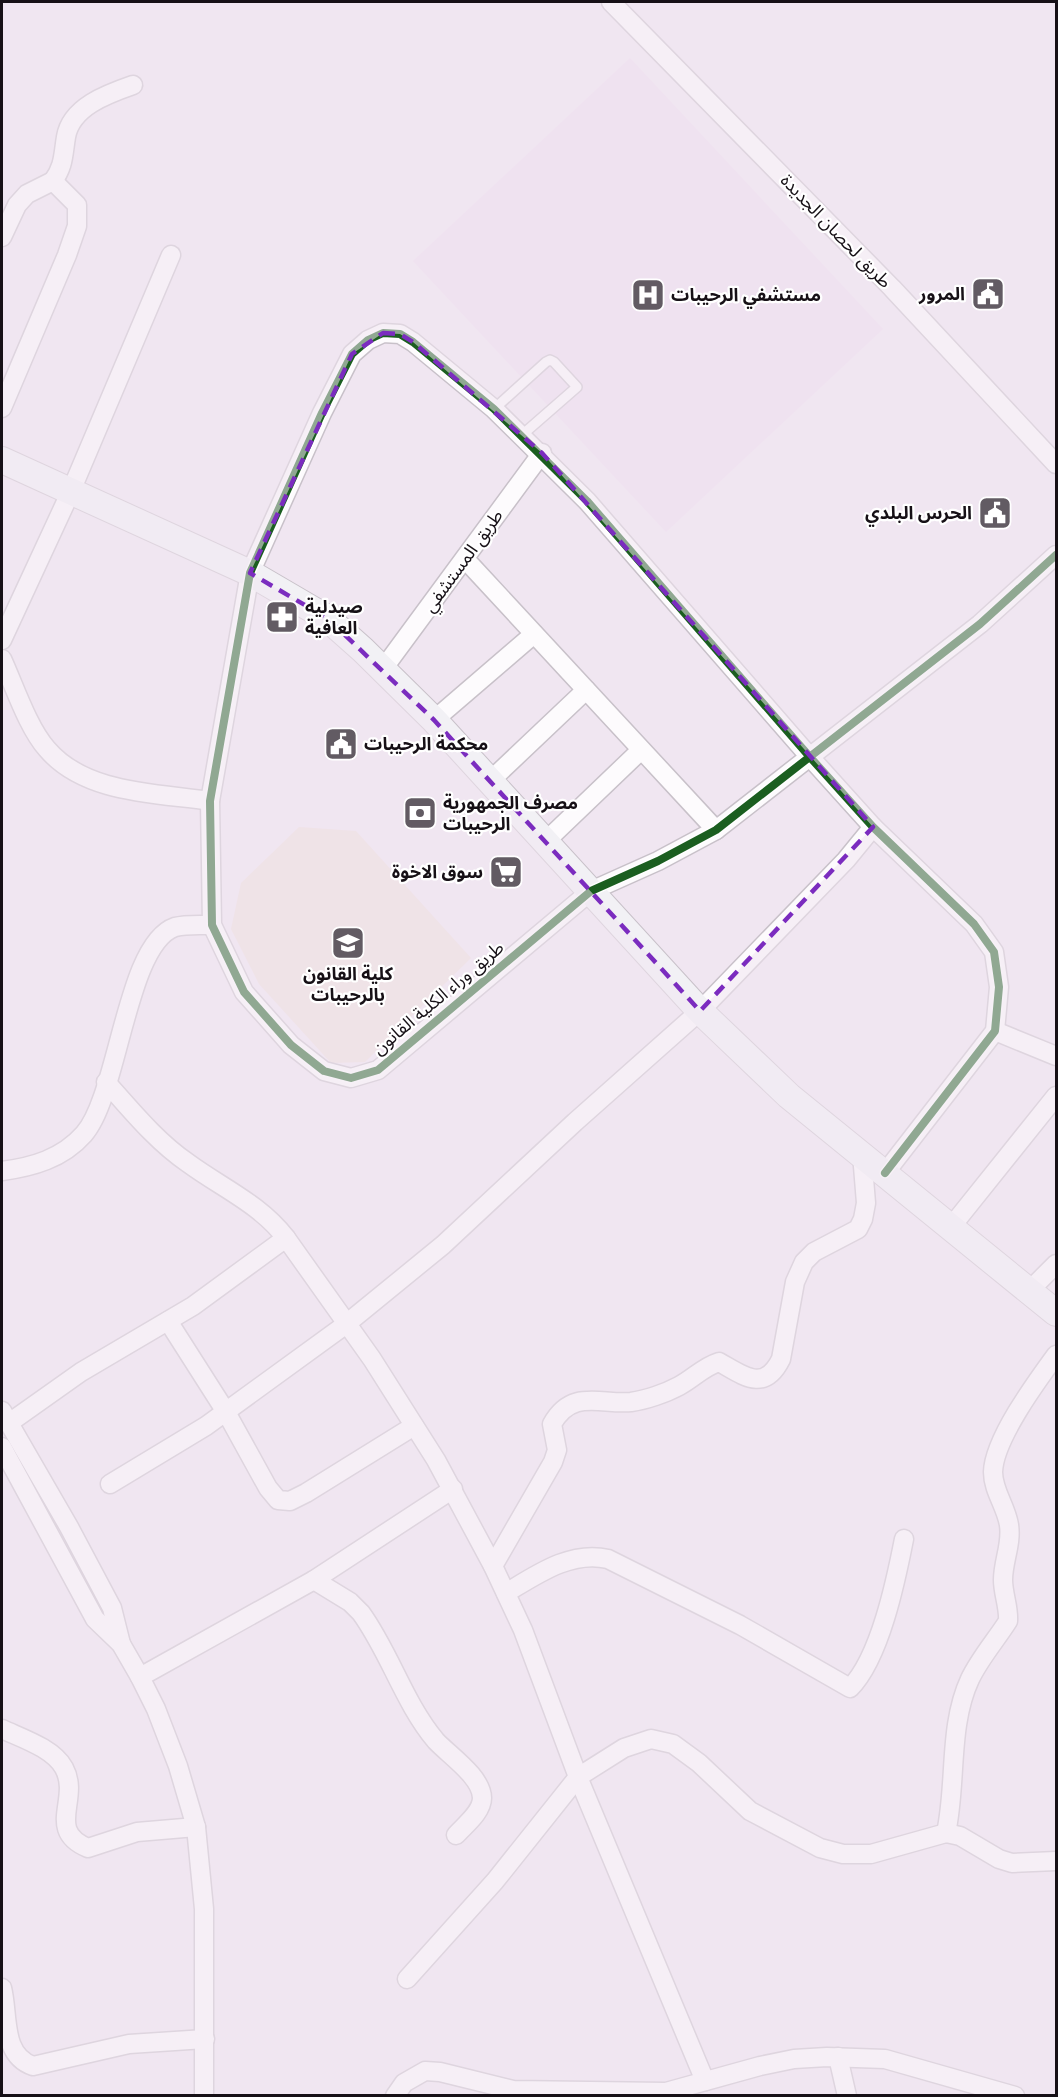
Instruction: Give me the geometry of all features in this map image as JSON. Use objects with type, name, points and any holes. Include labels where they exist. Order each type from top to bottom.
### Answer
[{"type":"main road","points":[[2,460],[250,573],[327,618],[434,720],[700,1011],[789,1096],[1056,1313]]},
{"type":"street","name":"طريق لحصان الجديدة","points":[[612,2],[884,280],[1056,464]]},
{"type":"street","points":[[2,237],[22,200],[53,181],[62,168],[71,122],[94,102],[133,85]]},
{"type":"street","points":[[2,408],[77,226],[77,204],[53,181]]},
{"type":"street","points":[[2,640],[71,491],[171,255]]},
{"type":"street","name":"طريق وراء الكلية القانون","points":[[995,1031],[999,987],[994,952],[974,924],[873,827],[808,756],[625,543],[542,453],[448,369],[400,334],[383,333],[368,340],[352,354],[250,573],[210,801],[212,925],[244,992],[261,1014],[291,1045],[324,1071],[351,1078],[378,1070],[591,891],[666,857],[716,830],[808,756],[972,631],[1056,555]]},
{"type":"street","name":"طريق المستشفي","points":[[383,669],[542,453]]},
{"type":"street","points":[[465,559],[716,830]]},
{"type":"street","points":[[434,720],[534,634]]},
{"type":"street","points":[[2,659],[46,749],[67,766],[84,777],[121,788],[210,801]]},
{"type":"street","points":[[490,781],[586,690]]},
{"type":"street","points":[[546,842],[641,750]]},
{"type":"street","points":[[110,1484],[226,1412],[345,1324],[443,1245],[575,1122],[700,1011],[846,860],[873,827]]},
{"type":"street","points":[[2,1171],[51,1160],[84,1134],[99,1106],[140,974],[155,942],[174,928],[212,925]]},
{"type":"street","points":[[885,1173],[995,1031],[1056,1056]]},
{"type":"street","points":[[106,1082],[135,1115],[185,1162],[256,1206],[273,1221],[372,1359],[453,1488],[523,1630],[579,1777],[705,2081]]},
{"type":"street","points":[[951,1227],[1056,1096]]},
{"type":"street","points":[[493,1566],[553,1462],[557,1450],[552,1424],[558,1413],[570,1405],[587,1400],[631,1402],[653,1397],[679,1386],[706,1366],[719,1362],[753,1379],[767,1377],[776,1370],[782,1359],[795,1282],[804,1262],[814,1252],[858,1229],[863,1219],[866,1203],[862,1154]]},
{"type":"street","points":[[204,2096],[204,1909],[196,1827],[178,1766],[156,1709],[121,1644],[112,1608],[69,1527],[5,1417],[193,1306],[286,1238]]},
{"type":"street","points":[[1029,1291],[1056,1264]]},
{"type":"street","points":[[168,1321],[226,1412],[267,1488],[278,1500],[290,1501],[306,1493],[414,1426]]},
{"type":"street","points":[[946,1833],[952,1804],[954,1757],[961,1706],[970,1679],[1008,1621],[1003,1581],[1010,1539],[1009,1525],[995,1487],[993,1471],[997,1453],[1017,1412],[1056,1355]]},
{"type":"street","points":[[2,1447],[95,1619],[121,1644]]},
{"type":"street","points":[[140,1677],[314,1580],[453,1488]]},
{"type":"street","points":[[506,1593],[546,1569],[572,1560],[595,1556],[608,1559],[740,1625],[850,1688],[865,1666],[877,1640],[897,1578],[904,1539]]},
{"type":"street","points":[[314,1580],[350,1602],[361,1613],[426,1728],[460,1763],[480,1789],[482,1798],[478,1810],[456,1835]]},
{"type":"street","points":[[2,1729],[50,1753],[64,1768],[69,1788],[66,1831],[74,1842],[88,1848],[137,1832],[196,1827]]},
{"type":"street","points":[[407,1979],[495,1881],[579,1777],[624,1748],[651,1739],[673,1743],[699,1763],[750,1811],[820,1848],[843,1854],[871,1854],[946,1833],[960,1836],[999,1860],[1012,1863],[1056,1861]]},
{"type":"street","points":[[2,1988],[12,2048],[24,2063],[33,2066],[129,2044],[205,2039]]},
{"type":"street","points":[[838,2057],[847,2096]]},
{"type":"street","points":[[394,2096],[404,2083],[425,2072],[440,2072],[538,2094],[666,2094],[705,2081],[794,2059],[838,2057],[885,2059],[1015,2096]]},
{"type":"lane","points":[[494,409],[546,362],[554,362],[577,387],[522,435]]},
{"type":"highlighted area","points":[[383,333],[400,334],[413,342],[542,453],[873,827],[700,1011],[434,720],[327,618],[250,573],[352,354]]},
{"type":"shaded area","name":"مستشفي الرحيبات","points":[[630,58],[883,329],[666,532],[413,261]]},
{"type":"shaded area","name":"كلية القانون بالرحيبات","points":[[299,827],[356,831],[471,958],[365,1062],[331,1063],[259,984],[231,929],[241,883]]},
{"type":"cycle path","points":[[885,1173],[995,1031],[999,987],[994,952],[974,924],[873,827],[809,756],[587,501],[494,409],[413,342],[400,334],[383,333],[368,340],[352,354],[322,413],[250,573],[210,801],[212,925],[244,992],[291,1045],[324,1071],[351,1078],[378,1070],[591,891],[658,861],[716,830],[980,624],[1056,555]]},
{"type":"place","name":"المرور","points":[[988,294]]},
{"type":"place","name":"مستشفي الرحيبات","points":[[648,295]]},
{"type":"place","name":"الحرس البلدي","points":[[995,513]]},
{"type":"place","name":"صيدلية العافية","points":[[282,617]]},
{"type":"place","name":"محكمة الرحيبات","points":[[341,744]]},
{"type":"place","name":"مصرف الجمهورية الرحيبات","points":[[420,813]]},
{"type":"place","name":"سوق الاخوة","points":[[506,872]]},
{"type":"place","name":"كلية القانون بالرحيبات","points":[[348,943]]}]
